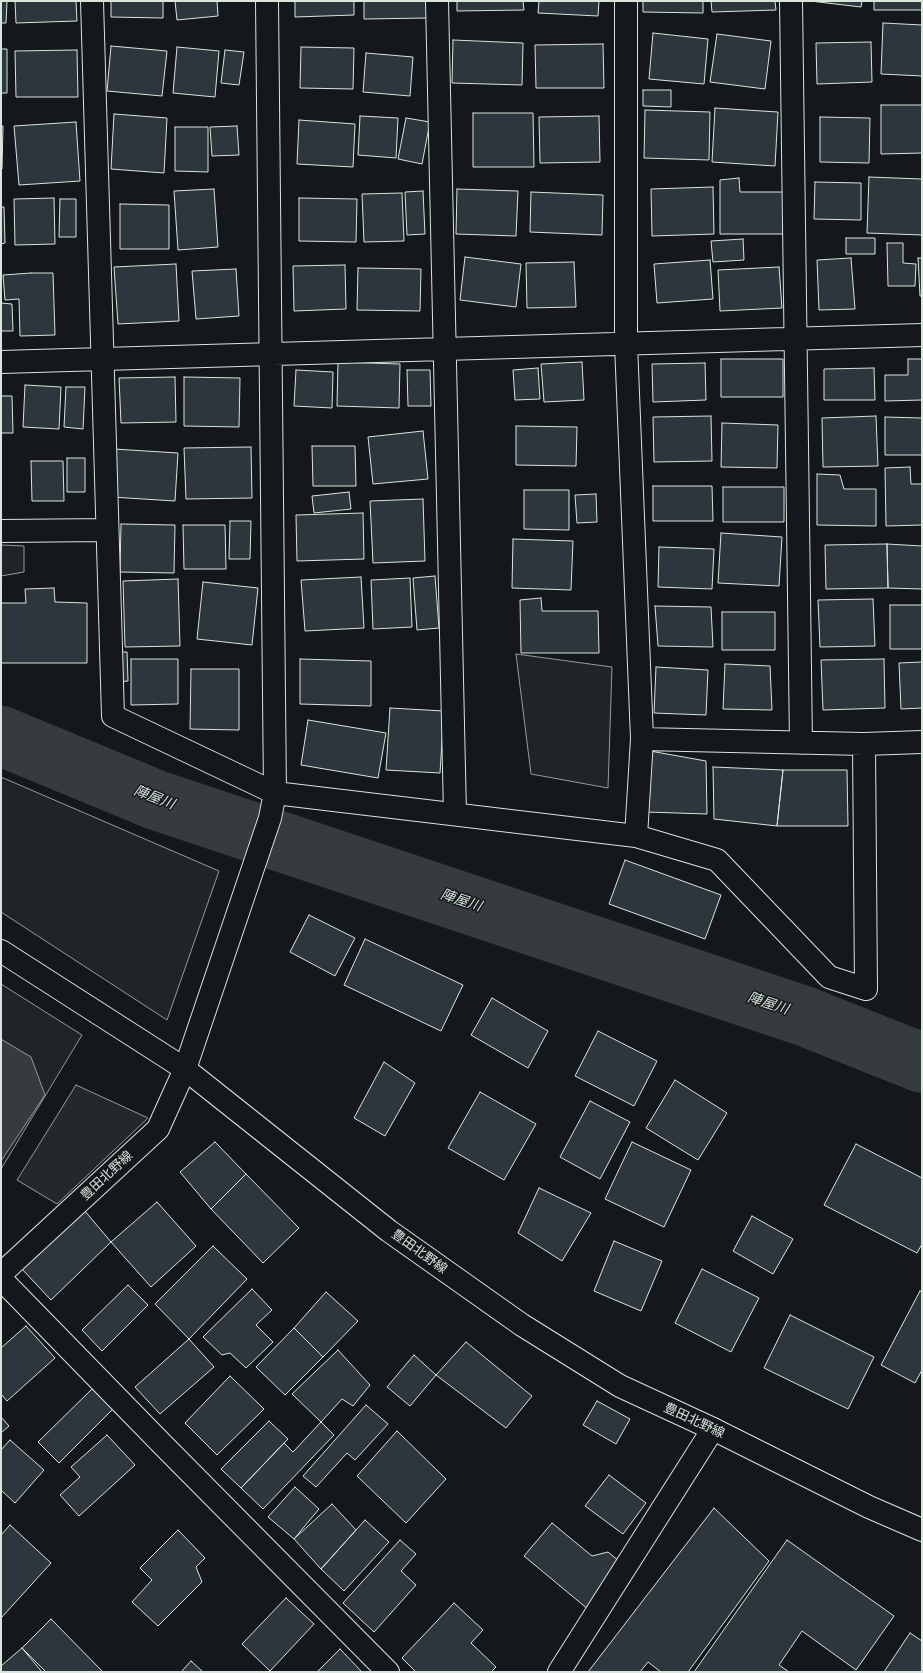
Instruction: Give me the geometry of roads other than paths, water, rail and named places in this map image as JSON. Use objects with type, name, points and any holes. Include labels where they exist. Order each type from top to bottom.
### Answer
[{"type":"street","points":[[92,1],[106,530],[113,716],[275,793],[636,836],[717,860],[829,977],[866,989],[864,744]]},
{"type":"street","points":[[1,951],[186,1069],[270,818],[275,793],[267,1]]},
{"type":"street","points":[[437,1],[455,814]]},
{"type":"street","points":[[626,1],[626,344],[642,739],[636,836]]},
{"type":"street","points":[[791,1],[801,743]]},
{"type":"street","points":[[1,362],[922,335]]},
{"type":"street","points":[[1,531],[106,530]]},
{"type":"street","points":[[642,739],[864,744],[922,742]]},
{"type":"street","name":"豊田北野線","points":[[1,1274],[158,1128],[186,1069],[389,1231],[522,1326],[620,1386],[713,1430],[868,1507],[922,1530]]},
{"type":"street","points":[[1,1279],[169,1452],[388,1672]]},
{"type":"street","points":[[559,1672],[713,1430]]},
{"type":"waterway","name":"陣屋川","points":[[1,736],[156,800],[804,1016],[922,1063]]}]
